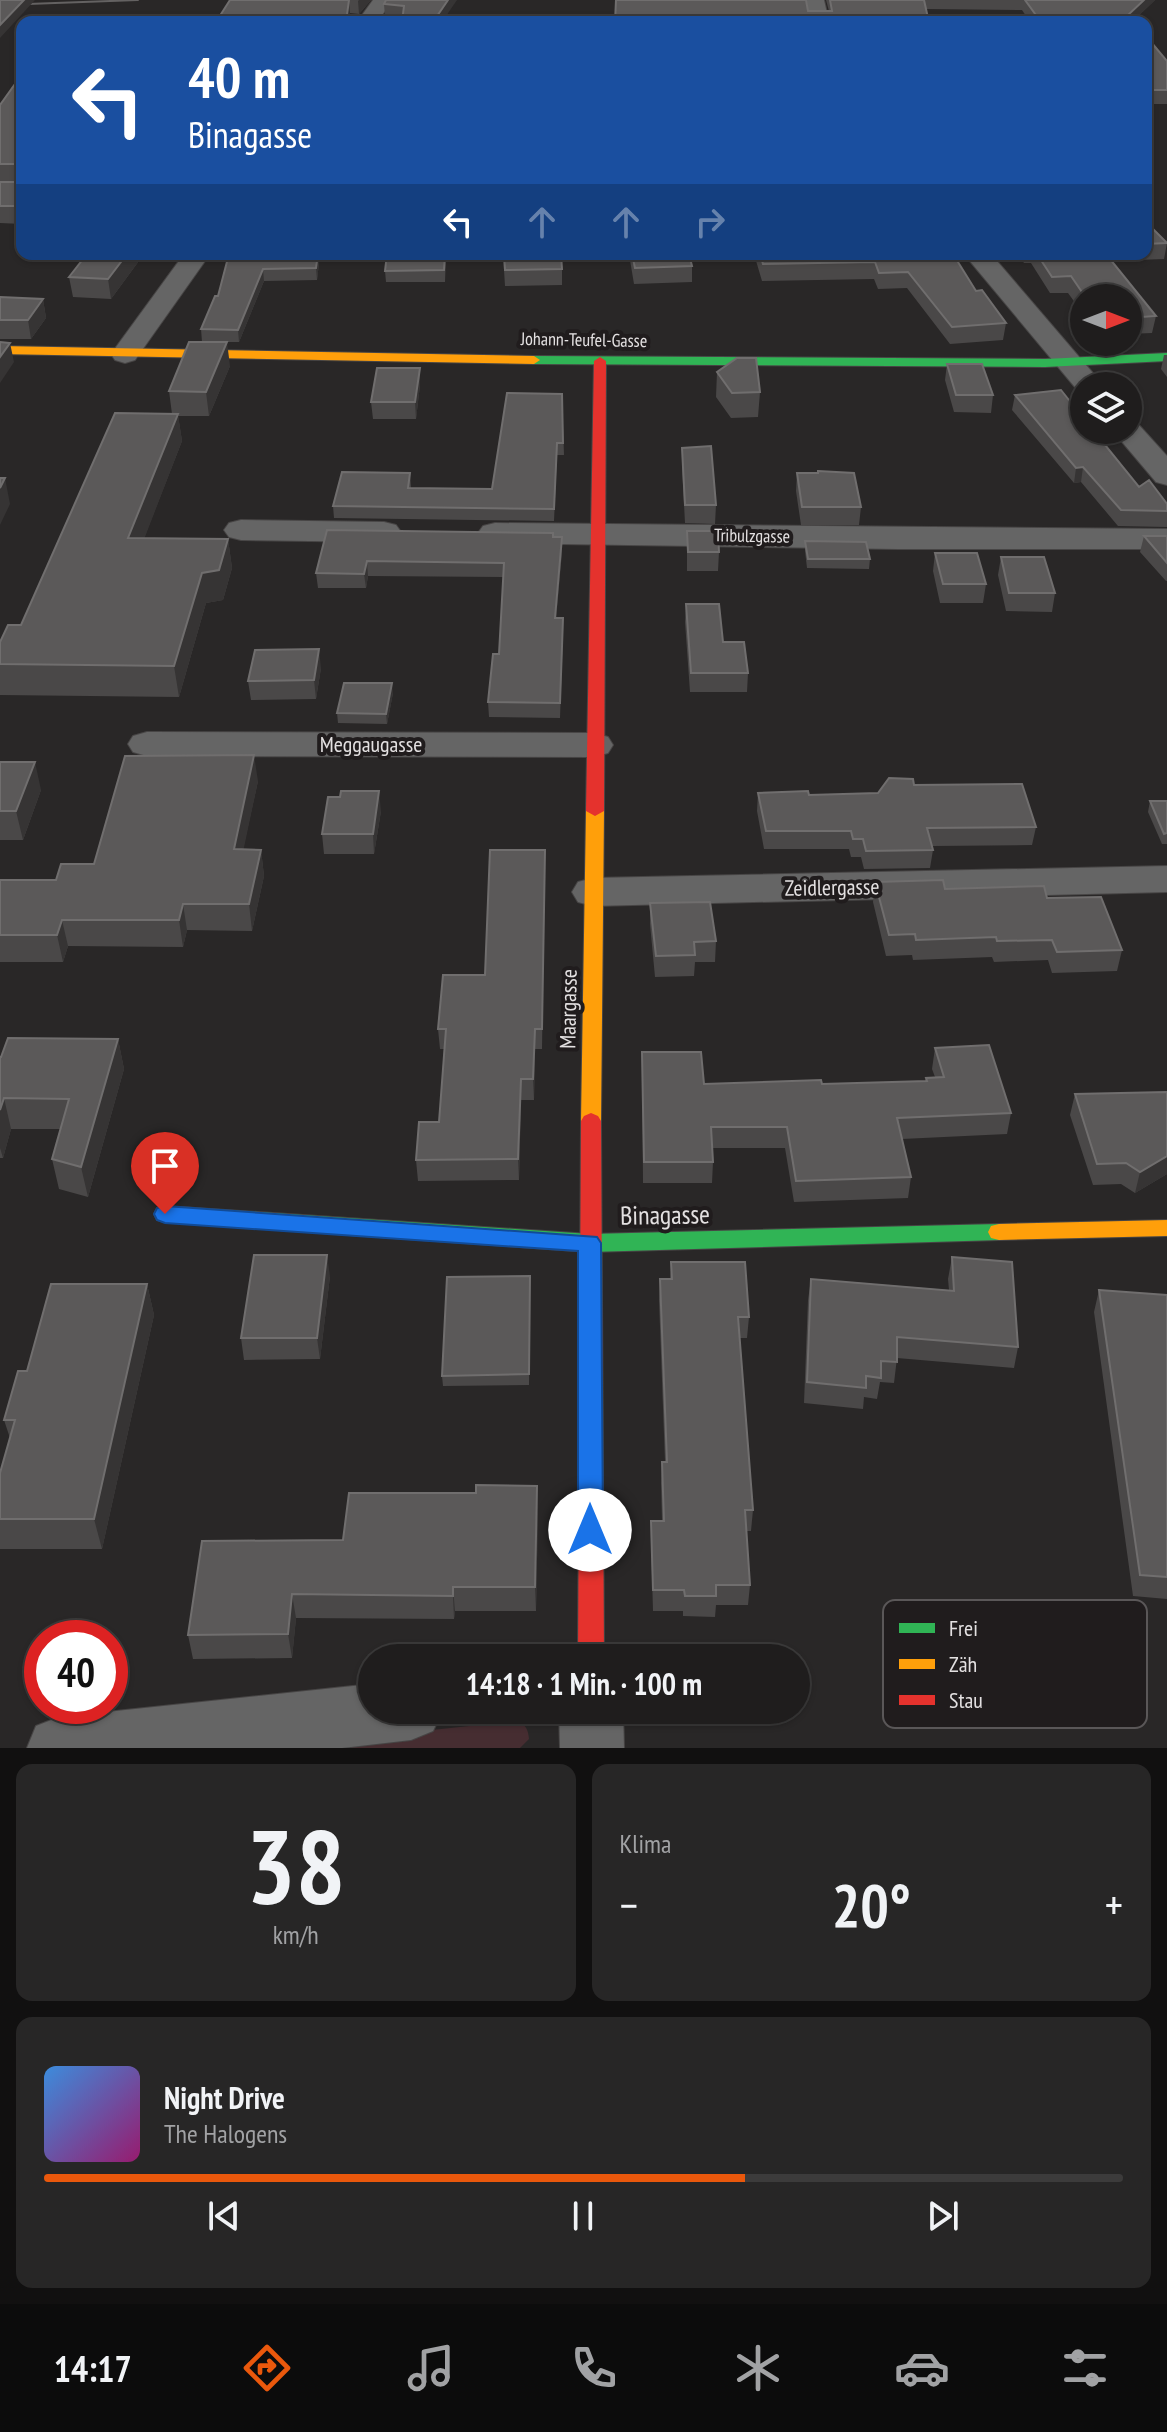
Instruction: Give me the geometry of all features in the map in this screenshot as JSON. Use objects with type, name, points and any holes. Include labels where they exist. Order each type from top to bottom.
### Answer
[{"type":"street","points":[[125,354],[193,260]]},
{"type":"street","points":[[982,260],[1077,372]]},
{"type":"street","name":"Johann-Teufel-Gasse","points":[[0,350],[600,361],[1068,362],[1167,357]]},
{"type":"street","name":"Maargasse","points":[[591,1644],[590,1243],[600,361]]},
{"type":"street","points":[[1139,444],[1167,475]]},
{"type":"street","points":[[241,530],[413,532]]},
{"type":"street","name":"Tribulzgasse","points":[[460,532],[897,539],[1167,539]]},
{"type":"street","name":"Meggaugasse","points":[[147,744],[594,745]]},
{"type":"street","name":"Zeidlergasse","points":[[593,892],[1167,879]]},
{"type":"street","name":"Binagasse","points":[[165,1214],[590,1243],[1167,1228]]},
{"type":"street","points":[[59,1748],[358,1716]]},
{"type":"street","points":[[591,1724],[592,1748]]},
{"type":"shaded area","points":[[488,1724],[523,1724],[529,1739],[520,1748],[260,1748]]},
{"type":"building","points":[[0,0],[24,0],[0,25]]},
{"type":"building","points":[[230,0],[349,0],[347,16],[220,16]]},
{"type":"building","points":[[386,0],[448,0],[437,16],[403,16],[404,6],[384,4]]},
{"type":"building","points":[[616,0],[806,0],[808,11],[832,11],[830,0],[924,0],[928,16],[615,16]]},
{"type":"building","points":[[1025,0],[1144,0],[1129,16],[1037,16]]},
{"type":"building","points":[[1152,43],[1167,61],[1167,90],[1152,90]]},
{"type":"building","points":[[16,84],[16,164],[0,164],[0,105]]},
{"type":"building","points":[[0,182],[16,182],[16,206],[0,206]]},
{"type":"building","points":[[1152,228],[1167,243],[1152,244]]},
{"type":"building","points":[[82,260],[122,260],[108,279],[69,277]]},
{"type":"building","points":[[227,260],[317,260],[316,268],[263,269],[238,330],[201,329],[215,296],[218,296]]},
{"type":"building","points":[[386,260],[445,260],[444,270],[385,271]]},
{"type":"building","points":[[504,260],[561,260],[562,269],[505,270]]},
{"type":"building","points":[[633,260],[690,260],[692,266],[635,268]]},
{"type":"building","points":[[762,260],[957,260],[976,291],[982,290],[1006,323],[952,327],[908,272],[879,273],[875,262],[763,264]]},
{"type":"building","points":[[1041,260],[1111,260],[1130,284],[1076,284],[1071,276],[1052,277]]},
{"type":"building","points":[[0,297],[43,299],[28,320],[0,320]]},
{"type":"building","points":[[1142,299],[1156,316],[1142,317]]},
{"type":"building","points":[[0,342],[10,343],[0,357]]},
{"type":"building","points":[[189,342],[227,342],[206,392],[169,391]]},
{"type":"building","points":[[737,358],[756,358],[760,392],[732,393],[717,372]]},
{"type":"building","points":[[947,364],[982,364],[993,395],[956,395]]},
{"type":"building","points":[[377,368],[420,368],[415,402],[371,402]]},
{"type":"building","points":[[1061,390],[1070,401],[1070,444],[1104,444],[1139,487],[1149,480],[1167,504],[1167,511],[1121,510],[1083,467],[1076,468],[1015,395]]},
{"type":"building","points":[[507,393],[562,394],[563,443],[557,443],[554,509],[333,506],[342,472],[410,473],[408,488],[492,489]]},
{"type":"building","points":[[115,413],[178,414],[128,538],[228,539],[219,570],[202,573],[174,666],[0,664],[0,642],[8,625],[21,625]]},
{"type":"building","points":[[711,446],[716,505],[685,505],[682,448]]},
{"type":"building","points":[[797,473],[854,473],[861,507],[802,507]]},
{"type":"building","points":[[327,530],[553,533],[553,537],[562,537],[555,618],[563,618],[560,703],[488,702],[493,654],[499,654],[504,563],[367,561],[364,574],[316,573]]},
{"type":"building","points":[[687,531],[718,531],[719,552],[688,552]]},
{"type":"building","points":[[1144,536],[1167,536],[1167,563]]},
{"type":"building","points":[[805,541],[866,542],[870,559],[808,559]]},
{"type":"building","points":[[935,553],[977,553],[986,584],[943,584]]},
{"type":"building","points":[[1001,557],[1044,557],[1055,593],[1009,593]]},
{"type":"building","points":[[686,604],[719,604],[723,642],[744,642],[748,673],[691,673]]},
{"type":"building","points":[[319,649],[314,680],[248,681],[255,650]]},
{"type":"building","points":[[344,683],[392,683],[386,714],[337,713]]},
{"type":"building","points":[[254,755],[234,849],[261,850],[249,904],[183,904],[179,920],[62,920],[57,935],[0,935],[0,880],[56,880],[61,864],[94,864],[125,756]]},
{"type":"building","points":[[0,762],[35,762],[16,811],[0,811]]},
{"type":"building","points":[[889,778],[913,779],[914,785],[1022,784],[1036,827],[927,828],[933,850],[866,851],[863,839],[853,839],[851,831],[766,831],[758,793],[878,793]]},
{"type":"building","points":[[341,791],[379,791],[373,834],[322,834],[328,797],[340,797]]},
{"type":"building","points":[[1150,801],[1167,801],[1167,833],[1164,834]]},
{"type":"building","points":[[490,850],[545,850],[542,1029],[535,1029],[533,1079],[521,1079],[518,1159],[416,1160],[419,1122],[439,1122],[446,1029],[438,1029],[443,975],[485,975]]},
{"type":"building","points":[[943,880],[945,889],[1044,886],[1047,898],[1101,897],[1122,950],[1057,952],[1052,940],[997,941],[996,937],[916,940],[915,934],[889,935],[875,882]]},
{"type":"building","points":[[710,902],[716,941],[694,942],[695,955],[656,956],[650,903]]},
{"type":"building","points":[[8,1038],[118,1039],[81,1167],[52,1159],[69,1099],[4,1098],[0,1110],[0,1057]]},
{"type":"building","points":[[989,1045],[1011,1113],[897,1118],[911,1177],[796,1181],[787,1127],[711,1127],[713,1162],[644,1162],[642,1052],[701,1052],[704,1084],[821,1080],[822,1084],[927,1081],[926,1078],[944,1077],[935,1048]]},
{"type":"building","points":[[1167,1092],[1167,1156],[1140,1172],[1126,1163],[1097,1164],[1075,1094]]},
{"type":"building","points":[[254,1255],[327,1255],[317,1338],[241,1338]]},
{"type":"building","points":[[952,1257],[1012,1262],[1018,1347],[897,1337],[897,1362],[881,1361],[881,1378],[866,1376],[866,1388],[807,1382],[811,1279],[954,1291]]},
{"type":"building","points":[[671,1262],[745,1262],[749,1317],[738,1317],[753,1510],[745,1510],[750,1585],[716,1585],[716,1596],[685,1596],[684,1590],[653,1590],[651,1521],[664,1521],[662,1462],[667,1462],[660,1279],[672,1279]]},
{"type":"building","points":[[530,1276],[529,1374],[442,1376],[447,1277]]},
{"type":"building","points":[[51,1284],[147,1284],[94,1519],[0,1519],[0,1473],[15,1420],[4,1420],[18,1371],[27,1371]]},
{"type":"building","points":[[1099,1290],[1167,1295],[1167,1577],[1140,1575]]},
{"type":"building","points":[[476,1485],[537,1486],[535,1587],[453,1587],[453,1596],[292,1594],[288,1634],[188,1635],[202,1541],[343,1540],[349,1493],[476,1493]]},
{"type":"tram line","points":[[0,5],[138,0]]},
{"type":"traffic: fast","points":[[534,360],[1045,363],[1167,357]]},
{"type":"traffic: fast","points":[[165,1214],[590,1243],[999,1232]]},
{"type":"traffic: slow","points":[[0,350],[534,360]]},
{"type":"traffic: slow","points":[[591,1121],[595,811]]},
{"type":"traffic: slow","points":[[999,1232],[1167,1228]]},
{"type":"traffic: jam","points":[[595,811],[600,361]]},
{"type":"traffic: jam","points":[[591,1121],[591,1644]]},
{"type":"route","points":[[165,1214],[590,1243],[590,1530]]}]
